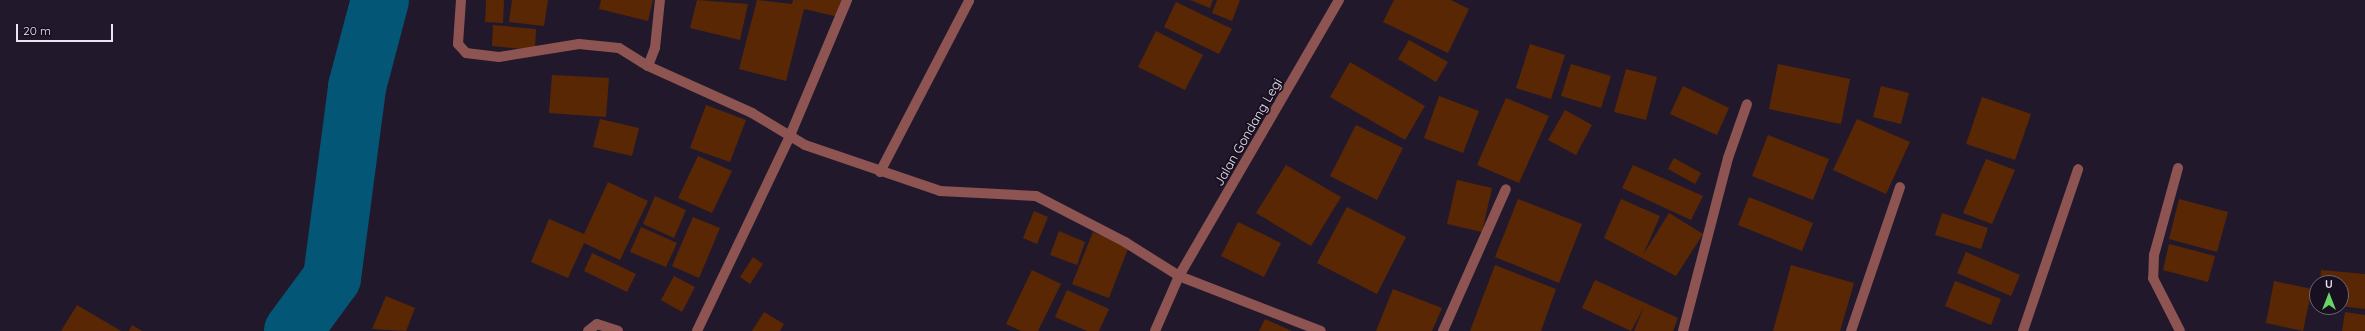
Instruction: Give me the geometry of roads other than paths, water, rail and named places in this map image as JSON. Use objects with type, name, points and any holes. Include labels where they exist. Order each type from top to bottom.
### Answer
[{"type":"street","points":[[461,0],[458,44],[466,53],[499,57],[580,44],[612,45],[648,66],[699,86],[789,138],[880,172],[950,193],[1036,196],[1125,242],[1179,276],[1321,331]]},
{"type":"street","points":[[648,66],[655,48],[660,0]]},
{"type":"street","points":[[697,331],[789,138],[847,0]]},
{"type":"street","name":"Jalan Gondang Legi","points":[[1155,331],[1179,276],[1339,0]]},
{"type":"street","points":[[880,172],[969,1]]},
{"type":"street","points":[[1683,331],[1726,165],[1747,104]]},
{"type":"street","points":[[2178,168],[2154,255],[2153,278],[2180,331]]},
{"type":"street","points":[[2024,331],[2078,169]]},
{"type":"street","points":[[1851,331],[1900,187]]},
{"type":"street","points":[[1443,331],[1506,189]]},
{"type":"street","points":[[588,331],[597,324],[618,331]]},
{"type":"waterway","points":[[293,331],[332,278],[357,87],[380,0]]}]
